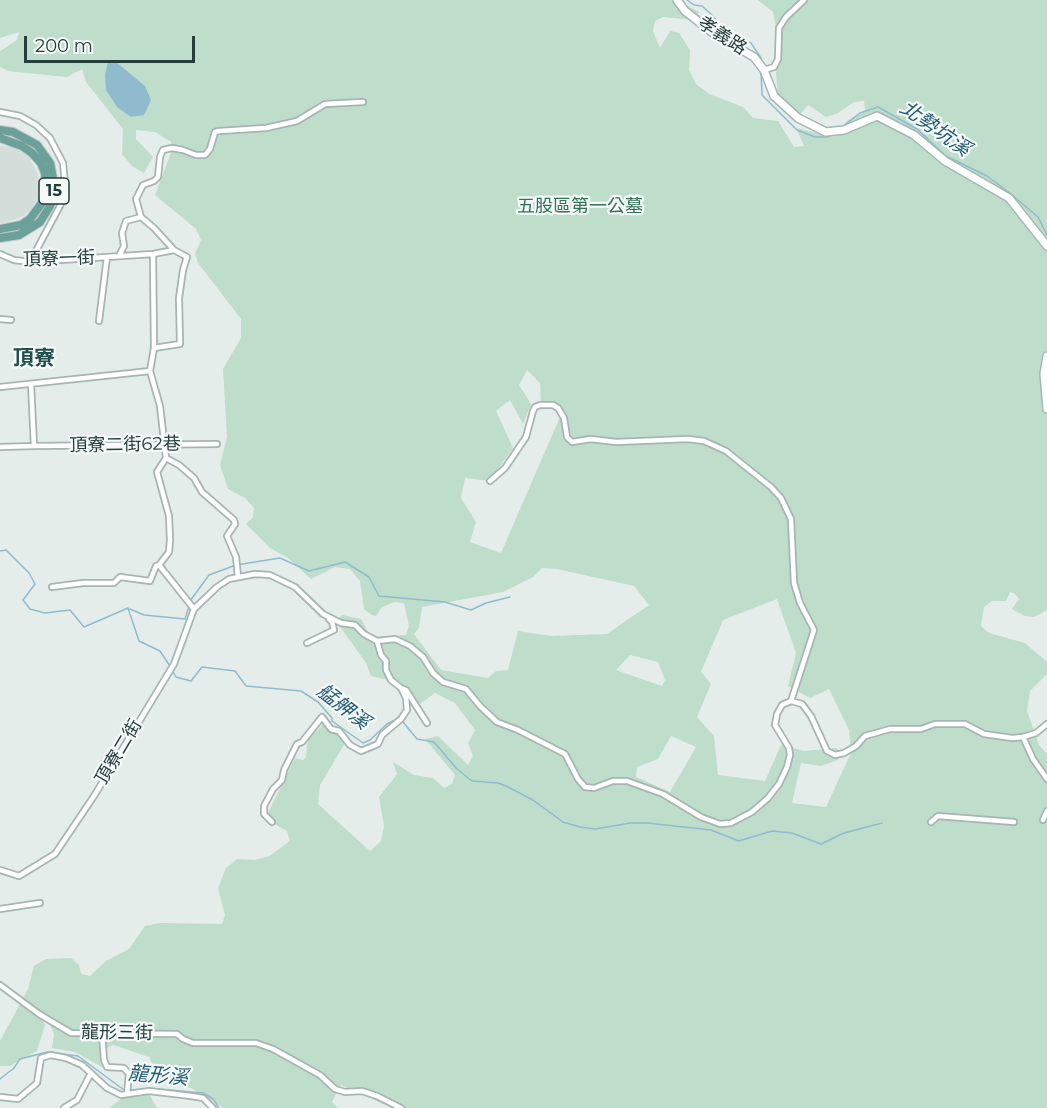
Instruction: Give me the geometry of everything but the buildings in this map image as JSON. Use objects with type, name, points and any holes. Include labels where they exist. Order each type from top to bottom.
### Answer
[{"type":"main road","name":"15","points":[[0,130],[13,132],[37,146],[50,163],[54,196],[40,222],[19,235],[0,238]]},
{"type":"main road","points":[[0,138],[22,146],[32,153],[40,163],[46,184],[42,203],[30,219],[21,225],[0,229]]},
{"type":"street","name":"孝義路","points":[[677,0],[685,11],[717,36],[754,57],[764,70],[774,96],[798,118],[826,132],[844,130],[877,116],[914,135],[945,161],[1009,198],[1047,246]]},
{"type":"street","points":[[764,70],[774,67],[778,59],[779,28],[786,17],[804,0]]},
{"type":"street","points":[[154,348],[180,344],[179,298],[187,257],[174,250],[141,217],[136,199],[143,185],[158,177],[163,150],[172,148],[196,155],[205,155],[210,149],[215,132],[219,130],[266,128],[297,121],[325,104],[363,102]]},
{"type":"street","points":[[0,112],[20,116],[36,125],[50,138],[63,163],[65,184],[61,204],[30,262]]},
{"type":"street","name":"頂寮一街","points":[[119,256],[124,246],[122,233],[126,221],[141,217]]},
{"type":"street","name":"頂寮一街","points":[[0,254],[14,260],[30,262],[153,254],[174,250]]},
{"type":"street","points":[[52,588],[83,583],[114,583],[120,577],[150,581],[156,566],[169,552],[169,516],[157,472],[166,458],[160,406],[150,371],[154,348],[153,254]]},
{"type":"street","points":[[99,321],[107,257]]},
{"type":"street","points":[[0,319],[11,320]]},
{"type":"street","points":[[1047,356],[1044,374],[1047,409]]},
{"type":"street","points":[[0,387],[150,371]]},
{"type":"street","points":[[31,384],[34,446]]},
{"type":"street","points":[[323,614],[341,623],[355,625],[377,641],[395,639],[410,646],[423,657],[433,674],[443,682],[466,689],[497,722],[565,754],[578,780],[585,787],[594,788],[613,781],[627,781],[663,794],[701,817],[720,824],[731,823],[752,812],[768,798],[788,767],[790,755],[775,725],[777,714],[782,705],[791,700],[814,630],[800,603],[794,583],[791,519],[781,498],[771,487],[726,451],[704,441],[688,439],[616,442],[591,439],[572,442],[567,437],[564,418],[558,408],[553,405],[536,407],[526,437],[505,468],[490,482]]},
{"type":"street","name":"頂寮二街62巷","points":[[0,447],[217,444]]},
{"type":"street","points":[[166,458],[179,465],[194,478],[202,492],[234,520],[227,536],[236,557],[237,574],[270,575],[295,587],[332,622],[334,630],[308,643]]},
{"type":"street","points":[[159,565],[194,609]]},
{"type":"street","name":"頂寮二街","points":[[0,870],[19,876],[47,861],[62,845],[174,664],[194,609],[217,587],[237,574]]},
{"type":"street","points":[[377,641],[391,680],[406,690],[427,723]]},
{"type":"street","points":[[272,822],[264,814],[264,806],[273,789],[282,780],[284,770],[297,744],[302,742],[322,717],[331,729],[339,731],[350,745],[361,751],[378,744],[382,735],[401,719],[407,710],[406,698],[401,688]]},
{"type":"street","points":[[791,700],[802,705],[811,716],[827,751],[835,755],[856,746],[865,736],[890,729],[921,729],[935,724],[965,724],[984,734],[1023,737],[1036,733],[1047,724]]},
{"type":"street","points":[[1023,737],[1033,759],[1047,778]]},
{"type":"street","points":[[1043,820],[1047,811]]},
{"type":"street","points":[[932,822],[938,816],[1014,822]]},
{"type":"street","points":[[0,909],[40,903]]},
{"type":"street","name":"龍形三街","points":[[0,985],[39,1014],[71,1033],[177,1034],[193,1042],[256,1042],[320,1075],[335,1089],[345,1092],[362,1091],[401,1108]]},
{"type":"street","points":[[102,1033],[104,1060],[107,1067],[124,1068],[129,1074],[127,1094]]},
{"type":"street","points":[[0,1097],[18,1099],[37,1083],[41,1058],[51,1055],[82,1065],[106,1088],[121,1095],[148,1091],[203,1098],[213,1108]]},
{"type":"street","points":[[64,1108],[77,1100],[91,1073]]},
{"type":"shaded area","points":[[0,146],[13,147],[29,157],[38,174],[40,187],[38,198],[24,216],[4,223],[0,223]]},
{"type":"green space","name":"五股區第一公墓","points":[[0,0],[676,0],[699,12],[696,20],[663,17],[655,21],[653,31],[660,48],[670,31],[679,33],[690,50],[689,70],[696,84],[709,94],[743,107],[753,118],[778,121],[794,147],[804,146],[796,128],[834,137],[847,121],[865,110],[864,101],[854,102],[838,113],[826,117],[808,105],[799,116],[778,102],[775,54],[780,46],[773,12],[758,0],[1047,0],[1047,610],[1034,617],[1025,616],[1012,609],[1019,599],[1010,592],[1006,601],[992,601],[984,607],[981,626],[989,633],[1025,643],[1047,662],[1047,674],[1030,691],[1027,711],[1039,745],[1047,754],[1047,1108],[392,1108],[341,1085],[332,1102],[338,1108],[224,1108],[191,1088],[162,1082],[149,1057],[113,1045],[105,1049],[111,1072],[75,1052],[52,1048],[54,1034],[46,1015],[37,1010],[45,1025],[37,1051],[10,1066],[0,1066],[0,1041],[28,989],[34,966],[46,959],[71,958],[79,965],[81,974],[90,976],[106,961],[129,949],[145,926],[160,923],[222,924],[225,915],[218,888],[226,868],[237,859],[255,860],[270,856],[290,841],[287,831],[267,820],[267,815],[295,758],[303,760],[306,757],[308,739],[323,725],[328,725],[345,743],[320,785],[318,804],[370,851],[381,841],[384,826],[379,797],[397,774],[393,762],[414,775],[433,778],[444,788],[452,784],[455,775],[425,739],[438,736],[468,765],[473,756],[468,743],[475,730],[455,703],[435,693],[420,704],[396,682],[371,676],[366,663],[336,621],[342,615],[361,619],[371,637],[406,635],[409,626],[404,603],[394,602],[381,608],[376,616],[372,615],[364,609],[360,581],[350,569],[335,567],[311,579],[288,558],[270,548],[246,524],[253,517],[254,508],[245,498],[228,489],[220,465],[227,437],[223,369],[241,338],[241,319],[198,263],[195,254],[201,240],[196,229],[155,195],[171,153],[171,142],[155,132],[136,130],[136,139],[153,157],[144,173],[132,166],[122,154],[123,129],[86,82],[82,69],[67,77],[8,71],[0,67],[0,51],[17,40],[19,32],[0,38]],"holes":[[[527,370],[540,383],[541,408],[563,410],[501,553],[470,542],[476,522],[461,498],[465,478],[490,481],[513,448],[496,411],[510,400],[523,424],[531,404],[519,385]],[[542,568],[557,569],[634,586],[649,605],[607,634],[552,636],[518,631],[508,670],[496,671],[488,678],[441,670],[414,634],[419,628],[422,607],[503,592],[533,577]],[[777,599],[796,653],[788,686],[810,698],[829,689],[849,730],[851,753],[826,807],[792,803],[801,763],[821,766],[838,760],[841,752],[836,748],[804,751],[781,745],[765,781],[718,775],[714,736],[697,717],[711,684],[701,672],[723,620]],[[630,655],[658,662],[665,680],[662,686],[616,670]],[[671,736],[696,747],[670,792],[636,777],[637,767],[658,759]]]},
{"type":"green space","points":[[149,1094],[157,1108],[109,1108],[124,1097]]},
{"type":"water","points":[[108,62],[116,62],[145,86],[151,100],[144,115],[131,117],[117,107],[106,90],[105,75]]},
{"type":"waterway","name":"北勢坑溪","points":[[687,0],[694,5],[702,6],[727,33],[751,43],[761,61]]},
{"type":"waterway","name":"北勢坑溪","points":[[761,72],[762,95],[797,130],[815,137],[831,135]]},
{"type":"waterway","name":"北勢坑溪","points":[[842,127],[860,113],[878,107],[917,129],[946,156],[987,176],[1011,194],[1038,217],[1047,235]]},
{"type":"waterway","name":"艋舺溪","points":[[0,551],[6,550],[29,573],[35,584],[23,600],[30,609],[45,613],[70,610],[84,627],[128,608],[139,641],[160,651],[170,666]]},
{"type":"waterway","points":[[190,601],[209,575],[236,565],[280,558],[309,571],[345,562],[369,577],[379,596],[445,602],[471,610],[486,603],[510,597]]},
{"type":"waterway","points":[[130,609],[144,615],[185,619],[189,606]]},
{"type":"waterway","name":"艋舺溪","points":[[172,670],[176,677],[191,681],[202,667],[235,671],[246,686],[301,691],[318,702],[332,721],[363,743],[395,720]]},
{"type":"waterway","name":"艋舺溪","points":[[400,721],[417,739],[434,742],[457,769],[472,781],[498,783],[506,786],[533,800],[563,822],[580,827],[595,829],[631,823],[647,823],[711,830],[739,841],[772,831],[792,833],[821,844],[844,833],[882,823]]},
{"type":"waterway","name":"龍形溪","points":[[0,1079],[14,1068],[20,1059],[47,1052],[78,1056],[124,1090],[158,1089],[203,1093],[213,1099],[219,1108]]},
{"type":"district","name":"頂寮","points":[[34,359]]}]
